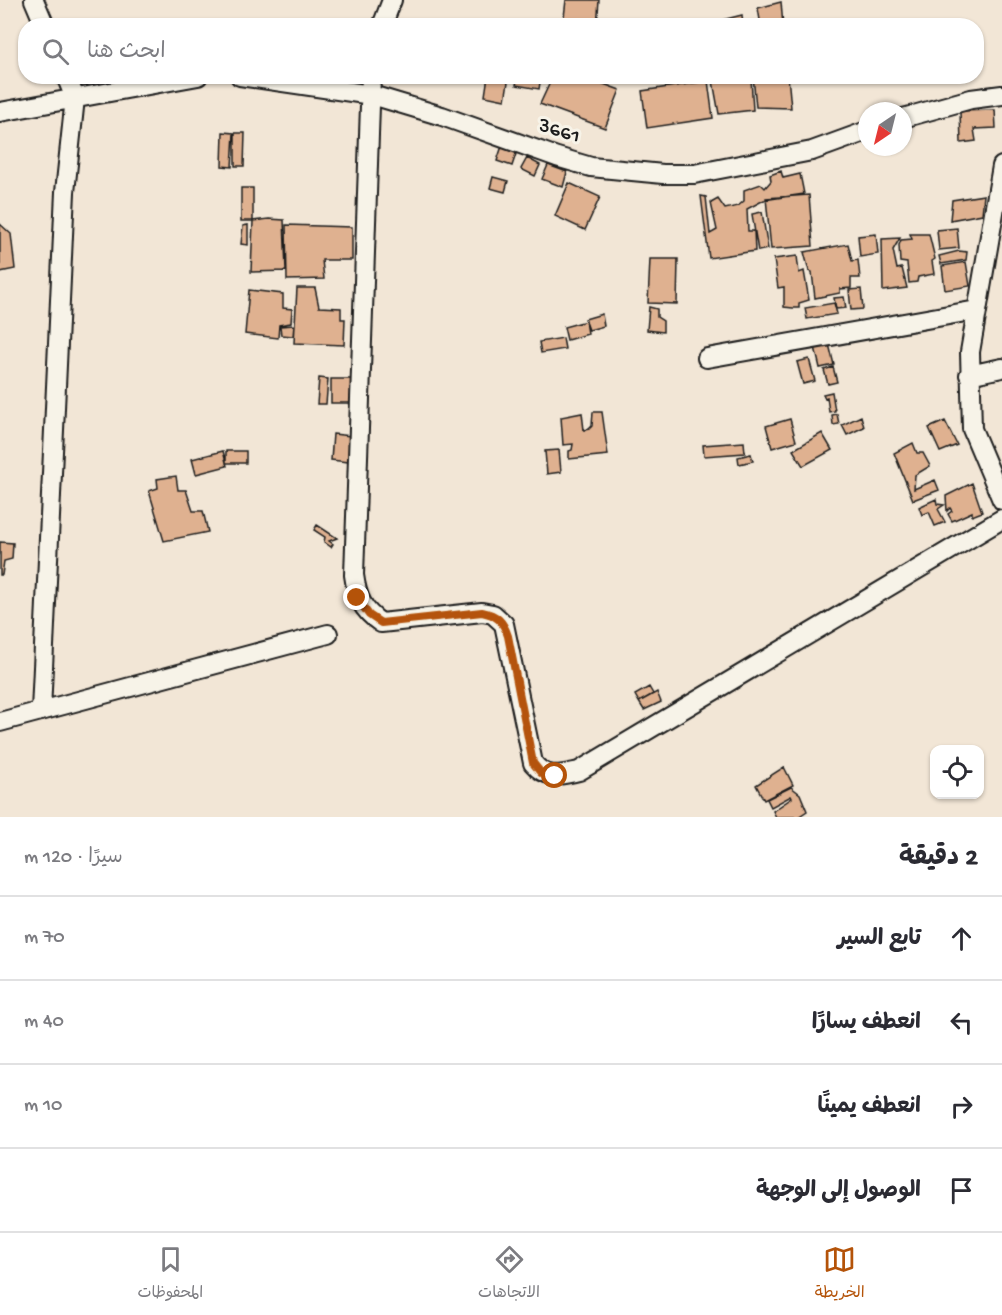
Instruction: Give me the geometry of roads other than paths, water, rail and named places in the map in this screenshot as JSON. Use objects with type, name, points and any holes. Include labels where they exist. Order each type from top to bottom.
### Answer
[{"type":"street","points":[[34,0],[42,18]]},
{"type":"street","points":[[385,18],[392,0]]},
{"type":"street","points":[[41,711],[65,192],[75,98],[69,84]]},
{"type":"street","points":[[0,112],[153,84]]},
{"type":"street","name":"3661","points":[[345,84],[371,86],[442,116],[557,158],[591,167],[663,174],[694,174],[812,151],[858,134]]},
{"type":"street","points":[[371,86],[354,575],[357,598],[369,615],[381,623],[482,612],[493,614],[504,624],[533,763],[541,773],[555,776],[579,771],[1002,519]]},
{"type":"street","points":[[912,115],[971,99],[1002,95]]},
{"type":"street","points":[[1002,166],[977,310],[969,375],[972,429],[1002,500]]},
{"type":"street","points":[[707,358],[977,310]]},
{"type":"street","points":[[969,375],[1002,368]]},
{"type":"street","points":[[0,722],[328,634]]}]
